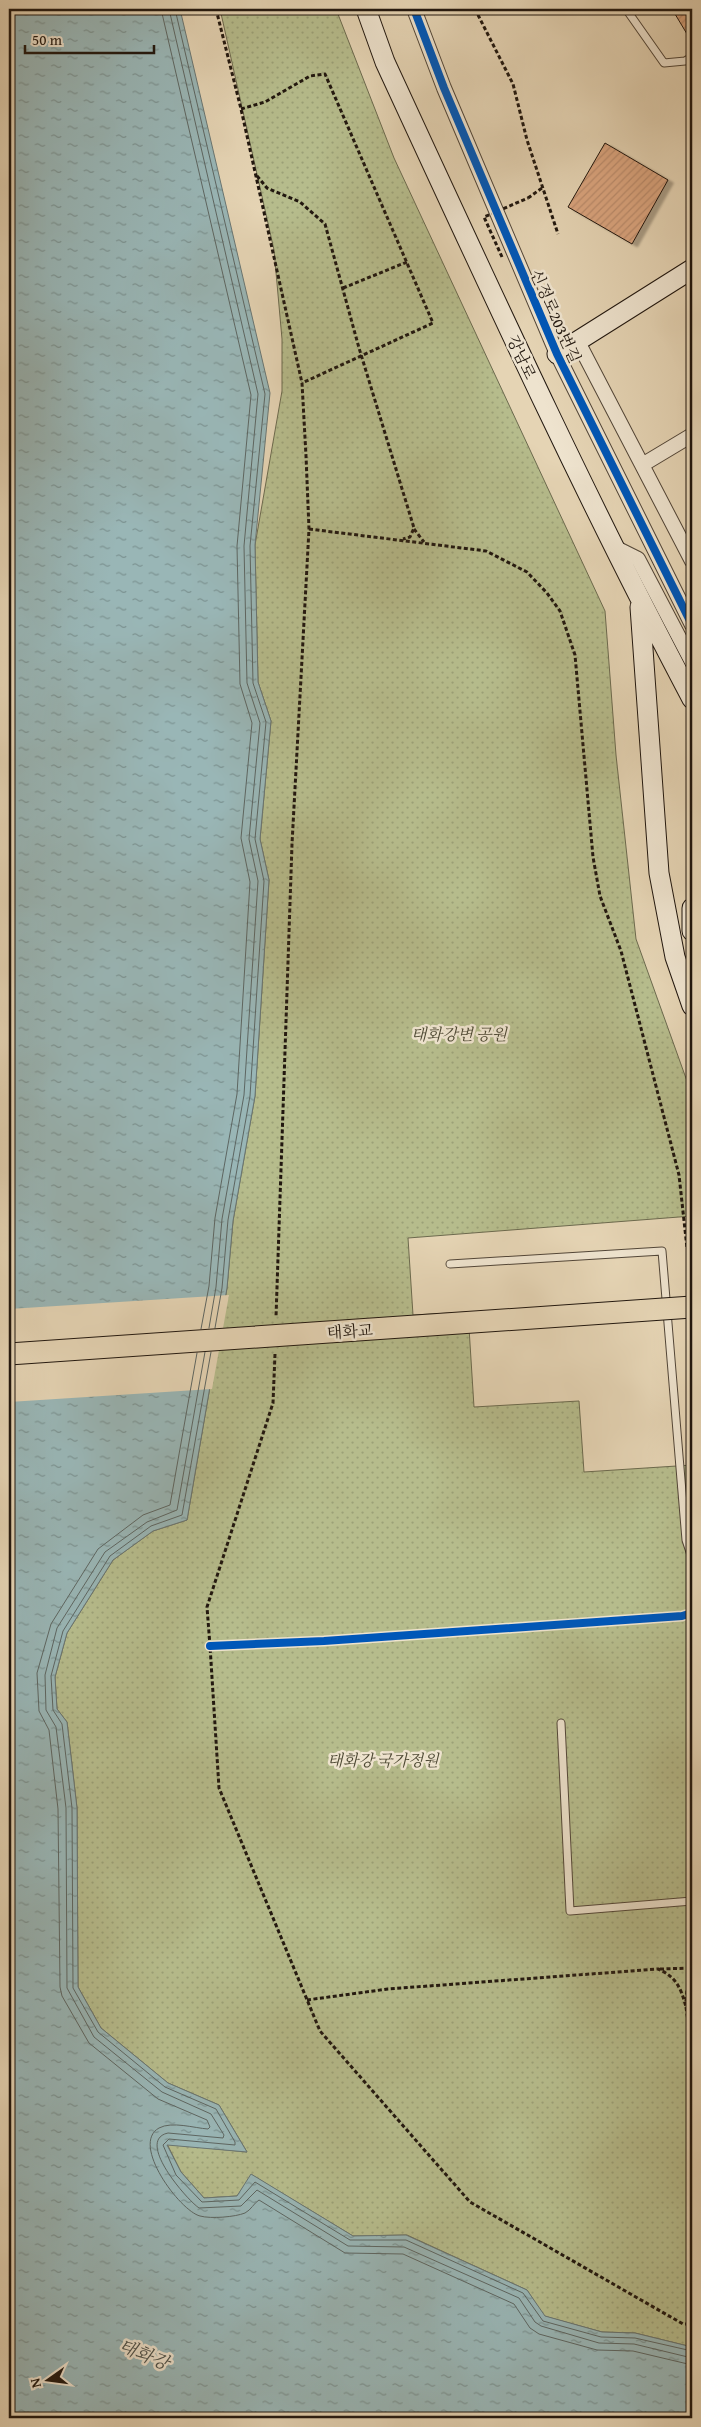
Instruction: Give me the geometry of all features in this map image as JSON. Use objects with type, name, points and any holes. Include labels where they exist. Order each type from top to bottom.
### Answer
[{"type":"main road","name":"강남로","points":[[366,9],[385,62],[543,404],[616,548],[640,600],[692,699]]},
{"type":"main road","points":[[557,354],[692,269]]},
{"type":"main road","points":[[640,600],[659,873],[675,957],[692,1006]]},
{"type":"main road","points":[[692,908],[692,930]]},
{"type":"main road","name":"태화교","points":[[9,1354],[692,1307]]},
{"type":"street","name":"신정로203번길","points":[[414,9],[444,88],[557,354],[692,625]]},
{"type":"street","points":[[577,340],[692,561]]},
{"type":"street","points":[[642,465],[692,435]]},
{"type":"street","points":[[616,548],[638,559],[692,662]]},
{"type":"lane","points":[[626,9],[664,62],[685,61],[692,57]]},
{"type":"lane","points":[[450,1264],[662,1251],[686,1540],[692,1558]]},
{"type":"lane","points":[[561,1723],[570,1911],[692,1901]]},
{"type":"path","points":[[216,9],[241,109],[302,383],[309,529],[292,844],[276,1326]]},
{"type":"path","points":[[475,9],[513,84],[542,188],[558,234]]},
{"type":"path","points":[[241,109],[266,102],[310,76],[325,74],[433,323],[302,383]]},
{"type":"path","points":[[256,176],[267,188],[300,202],[326,224],[362,357],[414,528],[425,543]]},
{"type":"path","points":[[260,192],[267,188]]},
{"type":"path","points":[[502,257],[484,217],[528,198],[542,188]]},
{"type":"path","points":[[343,288],[407,262]]},
{"type":"path","points":[[401,540],[410,537],[414,528]]},
{"type":"path","points":[[309,529],[486,551],[527,572],[548,593],[560,611],[568,631],[574,655],[593,858],[600,896],[620,951],[679,1175],[687,1248]]},
{"type":"path","points":[[276,1346],[273,1403],[207,1607],[219,1788],[320,2031],[470,2202],[682,2324],[692,2324]]},
{"type":"path","points":[[210,1646],[219,1646]]},
{"type":"path","points":[[307,2000],[388,1989],[692,1968]]},
{"type":"path","points":[[658,1969],[669,1974],[679,1984],[686,2007],[692,2052]]},
{"type":"path","points":[[686,2007],[687,1989],[692,1978]]},
{"type":"green space","points":[[220,9],[336,9],[394,158],[605,611],[616,755],[636,939],[692,1095],[692,1216],[408,1238],[413,1315],[468,1312],[474,1407],[579,1401],[584,1472],[692,1465],[692,2347],[635,2333],[602,2332],[544,2316],[527,2290],[407,2235],[353,2236],[252,2175],[237,2196],[204,2198],[181,2172],[167,2144],[247,2152],[219,2105],[168,2083],[101,2028],[78,1987],[77,1808],[67,1722],[57,1709],[55,1677],[67,1633],[113,1560],[153,1531],[187,1520],[227,1288],[233,1221],[255,1096],[269,880],[260,839],[271,721],[258,682],[255,545],[282,391],[282,339],[274,250]]},
{"type":"water","name":"태화강","points":[[9,9],[180,9],[270,393],[255,545],[258,682],[271,721],[260,839],[269,880],[255,1096],[233,1221],[227,1288],[187,1520],[153,1531],[113,1560],[67,1633],[55,1677],[57,1709],[67,1722],[77,1808],[78,1987],[101,2028],[168,2083],[219,2105],[247,2152],[167,2145],[181,2172],[204,2198],[237,2196],[251,2174],[353,2236],[406,2235],[527,2290],[545,2316],[602,2332],[635,2333],[692,2347],[692,2418],[9,2418]]},
{"type":"pier","points":[[229,1295],[212,1389],[9,1402],[9,1309]]},
{"type":"building","points":[[672,9],[692,9],[692,37],[690,39]]},
{"type":"building","points":[[605,143],[668,180],[632,244],[568,207]]},
{"type":"cycle path","points":[[414,9],[444,88],[557,354],[692,625]]},
{"type":"cycle path","points":[[210,1646],[324,1641],[682,1616],[692,1613]]},
{"type":"park label","name":"태화강변 공원","points":[[459,1034]]},
{"type":"park label","name":"태화강 국가정원","points":[[383,1760]]}]
